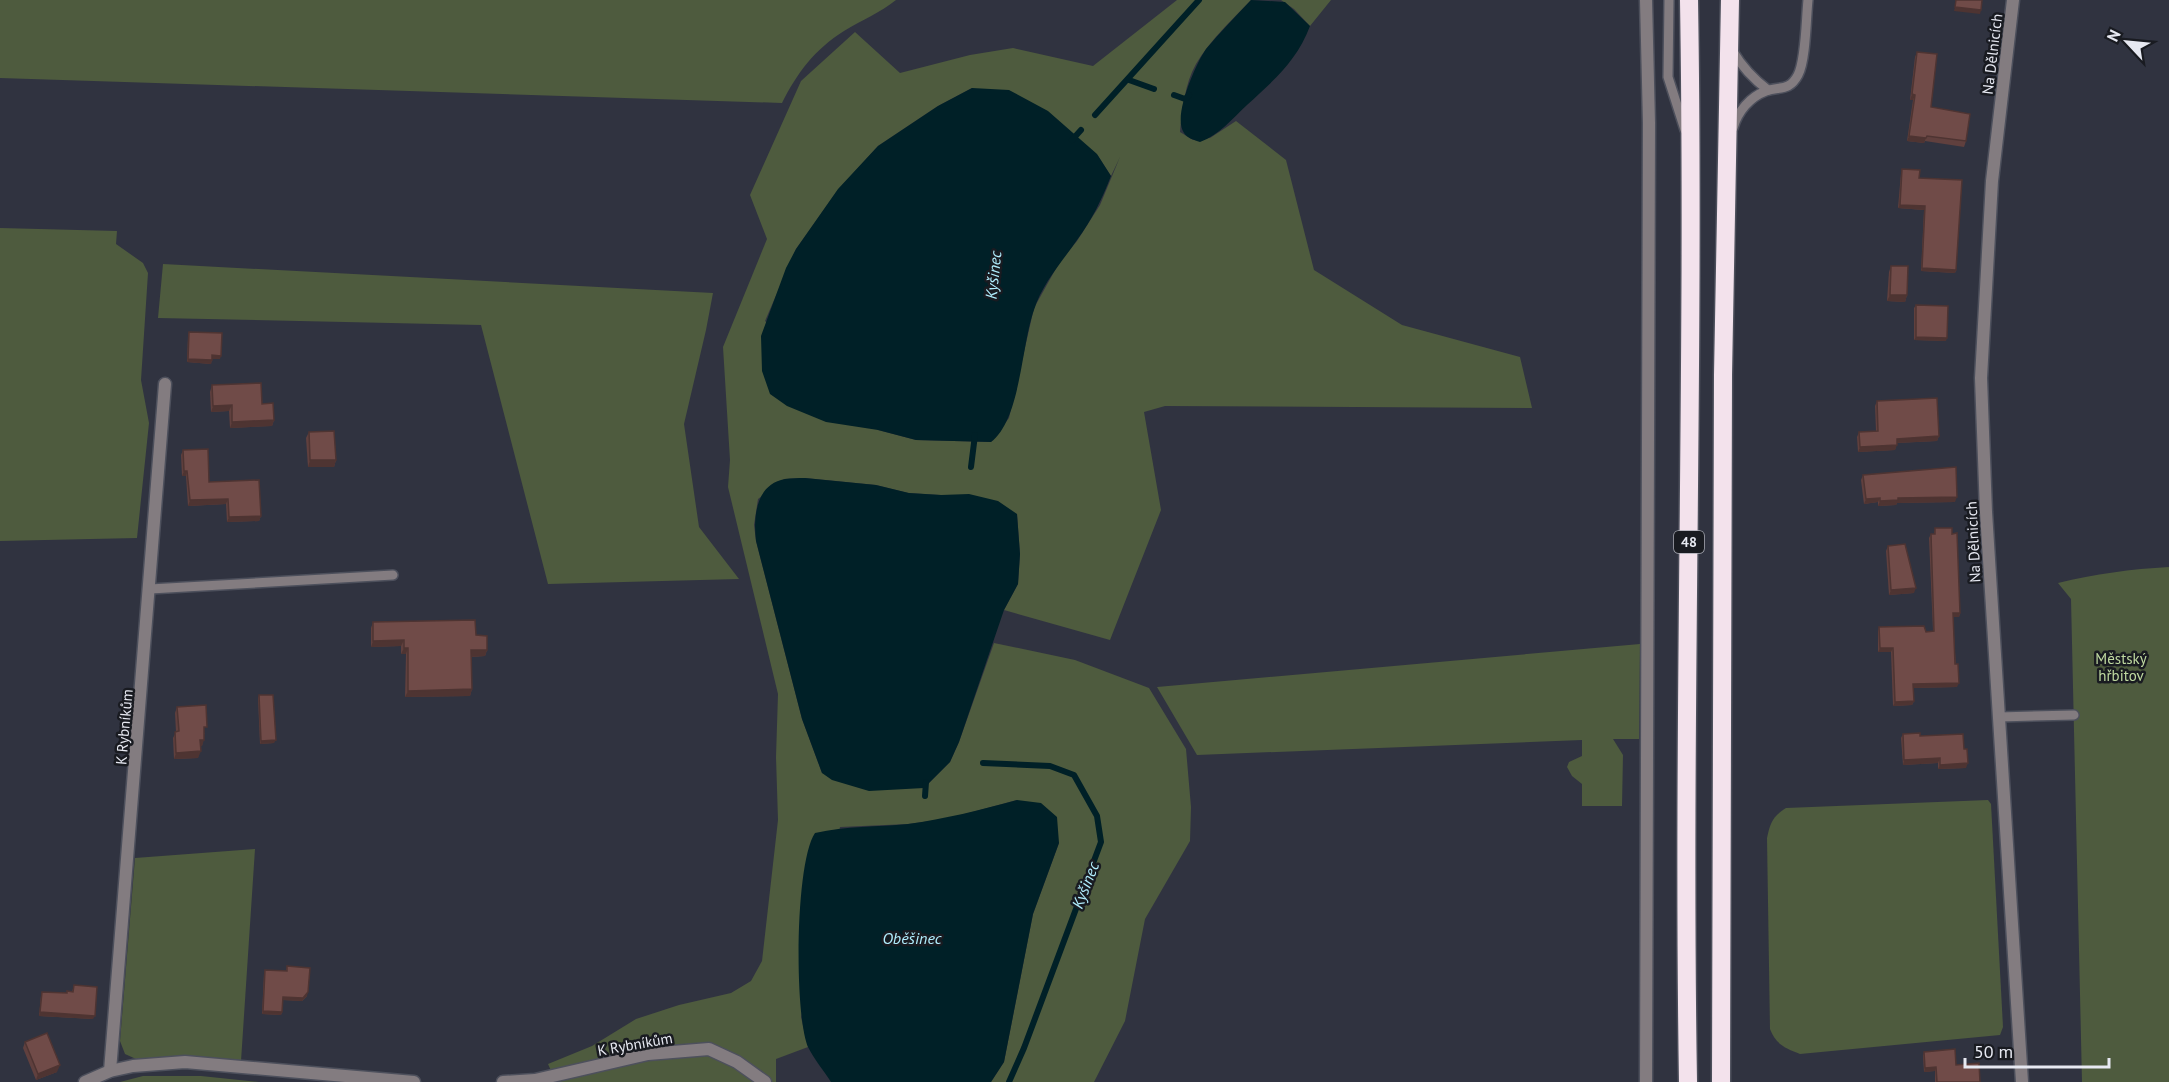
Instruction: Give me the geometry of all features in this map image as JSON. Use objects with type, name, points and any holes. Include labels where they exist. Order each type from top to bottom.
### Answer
[{"type":"highway","name":"48","points":[[1688,1082],[1691,151],[1689,0]]},
{"type":"highway","name":"48","points":[[1721,1082],[1723,387],[1730,0]]},
{"type":"street","points":[[1646,0],[1649,157],[1646,1082]]},
{"type":"street","name":"Na Dělnicích","points":[[2013,0],[1992,181],[1981,378],[1987,524],[2022,1082]]},
{"type":"street","name":"K Rybníkům","points":[[110,1071],[165,384]]},
{"type":"street","name":"K Rybníkům","points":[[503,1082],[534,1080],[648,1054],[709,1049],[737,1062],[765,1082]]},
{"type":"street","points":[[85,1082],[110,1071],[133,1066],[185,1062],[414,1082]]},
{"type":"lane","points":[[1669,0],[1668,77],[1691,151]]},
{"type":"lane","points":[[1727,152],[1735,122],[1744,106],[1768,90],[1780,90],[1792,83],[1799,74],[1808,0]]},
{"type":"lane","points":[[1729,29],[1732,49],[1740,65],[1768,90]]},
{"type":"lane","points":[[150,589],[393,575]]},
{"type":"lane","points":[[1999,717],[2074,715]]},
{"type":"green space","points":[[0,0],[896,0],[844,31],[824,46],[801,72],[782,103],[0,78]]},
{"type":"green space","points":[[1177,0],[1251,0],[1215,38],[1192,71],[1183,106],[1180,132],[1193,140],[1210,138],[1236,121],[1286,160],[1314,270],[1402,325],[1520,357],[1532,408],[1165,406],[1144,412],[1161,510],[1110,640],[1004,610],[1018,584],[1020,554],[1017,514],[941,495],[908,493],[876,485],[805,478],[784,479],[758,499],[754,525],[756,541],[802,719],[822,773],[904,788],[924,788],[950,762],[994,643],[1075,660],[1149,688],[1186,749],[1191,807],[1190,841],[1145,919],[1125,1021],[1094,1082],[991,1082],[1004,1062],[1033,914],[1059,843],[1017,800],[946,819],[908,824],[840,827],[801,1017],[808,1047],[776,1059],[776,1082],[556,1082],[548,1064],[592,1046],[636,1019],[679,1005],[731,993],[751,981],[762,961],[778,820],[776,757],[778,694],[728,487],[730,460],[723,347],[767,239],[750,195],[801,81],[855,32],[900,73],[970,55],[1013,48],[1093,66]],"holes":[[[972,88],[1098,156],[1111,176],[1120,157],[1100,205],[1077,241],[1059,263],[1034,308],[1009,418],[991,442],[916,440],[878,430],[765,321],[796,249],[838,190],[878,146],[938,106]]]},
{"type":"green space","points":[[1281,0],[1331,0],[1310,26],[1294,9]]},
{"type":"green space","points":[[0,228],[117,231],[116,244],[143,263],[148,273],[141,380],[149,423],[137,538],[0,541]]},
{"type":"green space","points":[[163,264],[713,293],[684,424],[699,527],[739,579],[548,584],[481,325],[158,318]]},
{"type":"green space","name":"Městský hřbitov","points":[[2169,567],[2169,1082],[2082,1082],[2071,599],[2058,583],[2113,572]]},
{"type":"green space","points":[[1640,644],[1639,739],[1613,739],[1623,755],[1622,806],[1582,806],[1582,784],[1572,776],[1567,767],[1569,762],[1582,756],[1582,740],[1197,755],[1157,687]]},
{"type":"green space","points":[[1988,800],[1991,804],[2003,1027],[2000,1035],[1800,1054],[1781,1045],[1770,1029],[1767,838],[1775,817],[1786,808]]},
{"type":"green space","points":[[255,849],[241,1061],[176,1057],[136,1059],[125,1054],[120,1041],[135,858]]},
{"type":"green space","points":[[143,1076],[201,1076],[259,1082],[120,1082]]},
{"type":"water","points":[[1251,0],[1285,2],[1310,26],[1291,60],[1266,87],[1213,135],[1200,142],[1193,140],[1185,135],[1181,125],[1183,103],[1191,78],[1206,49]]},
{"type":"water","points":[[972,88],[1009,90],[1048,111],[1097,154],[1111,176],[1092,217],[1047,282],[1038,300],[1030,325],[1014,400],[1009,417],[1001,431],[991,442],[916,440],[878,430],[826,422],[787,406],[770,394],[762,371],[761,336],[786,268],[796,249],[838,189],[878,146],[938,106]]},
{"type":"water","points":[[805,478],[876,485],[909,493],[969,494],[998,501],[1017,514],[1020,554],[1018,584],[1004,610],[950,762],[924,788],[869,791],[832,780],[822,773],[802,719],[755,532],[758,503],[768,487],[785,479]]},
{"type":"water","name":"Oběšinec","points":[[1017,800],[1041,803],[1057,817],[1059,843],[1033,914],[1004,1062],[991,1082],[831,1082],[808,1047],[803,1030],[800,1004],[800,905],[808,849],[815,833],[922,822]]},
{"type":"building","points":[[1956,0],[1982,0],[1981,10],[1955,7]]},
{"type":"building","points":[[1917,52],[1937,54],[1931,107],[1970,114],[1966,141],[1909,136],[1915,95],[1912,94]]},
{"type":"building","points":[[1902,169],[1920,170],[1919,178],[1962,180],[1956,270],[1922,268],[1925,206],[1900,205]]},
{"type":"building","points":[[1891,266],[1908,266],[1907,295],[1890,295]]},
{"type":"building","points":[[1916,305],[1948,306],[1947,338],[1916,337]]},
{"type":"building","points":[[189,332],[222,333],[221,356],[212,355],[212,360],[188,359]]},
{"type":"building","points":[[261,383],[262,404],[273,403],[274,420],[232,422],[232,405],[213,406],[212,385]]},
{"type":"building","points":[[1937,398],[1939,436],[1897,439],[1897,445],[1860,447],[1859,432],[1878,431],[1877,401]]},
{"type":"building","points":[[334,431],[336,460],[310,460],[309,432]]},
{"type":"building","points":[[208,449],[209,482],[259,480],[261,516],[229,517],[228,499],[190,500],[187,471],[184,471],[183,450]]},
{"type":"building","points":[[1956,467],[1957,497],[1898,498],[1898,500],[1880,501],[1880,498],[1866,499],[1863,475]]},
{"type":"building","points":[[1935,528],[1952,528],[1952,534],[1957,533],[1960,613],[1953,613],[1955,664],[1958,664],[1959,683],[1913,684],[1914,701],[1895,702],[1893,648],[1880,648],[1879,627],[1924,626],[1926,632],[1934,631],[1931,534],[1935,534]]},
{"type":"building","points":[[1905,544],[1916,588],[1891,590],[1888,546]]},
{"type":"building","points":[[475,620],[476,635],[487,636],[487,650],[471,650],[472,689],[408,691],[408,648],[404,648],[404,640],[373,641],[373,622]]},
{"type":"building","points":[[259,695],[273,695],[276,740],[261,741]]},
{"type":"building","points":[[206,705],[207,727],[204,727],[204,740],[200,740],[201,751],[176,753],[175,732],[179,731],[177,707]]},
{"type":"building","points":[[1920,733],[1920,736],[1963,734],[1968,763],[1940,765],[1940,758],[1904,760],[1903,734]]},
{"type":"building","points":[[287,966],[310,968],[308,992],[303,998],[283,997],[282,1012],[263,1011],[265,970],[287,971]]},
{"type":"building","points":[[74,985],[97,987],[95,1016],[40,1012],[42,992],[73,992]]},
{"type":"building","points":[[47,1033],[60,1065],[38,1074],[25,1042]]},
{"type":"building","points":[[1955,1049],[1956,1065],[1979,1063],[1980,1082],[1937,1082],[1936,1067],[1925,1068],[1924,1052]]},
{"type":"waterway","name":"Kyšinec","points":[[1095,115],[1199,0]]},
{"type":"waterway","points":[[1129,80],[1154,89]]},
{"type":"waterway","points":[[1174,95],[1185,99],[1189,95]]},
{"type":"waterway","name":"Kyšinec","points":[[1072,140],[1081,130]]},
{"type":"waterway","name":"Kyšinec","points":[[971,467],[975,435]]},
{"type":"waterway","name":"Kyšinec","points":[[983,763],[1050,766],[1074,775],[1097,816],[1101,842],[1024,1048],[1009,1082]]},
{"type":"waterway","points":[[925,796],[926,782]]}]
